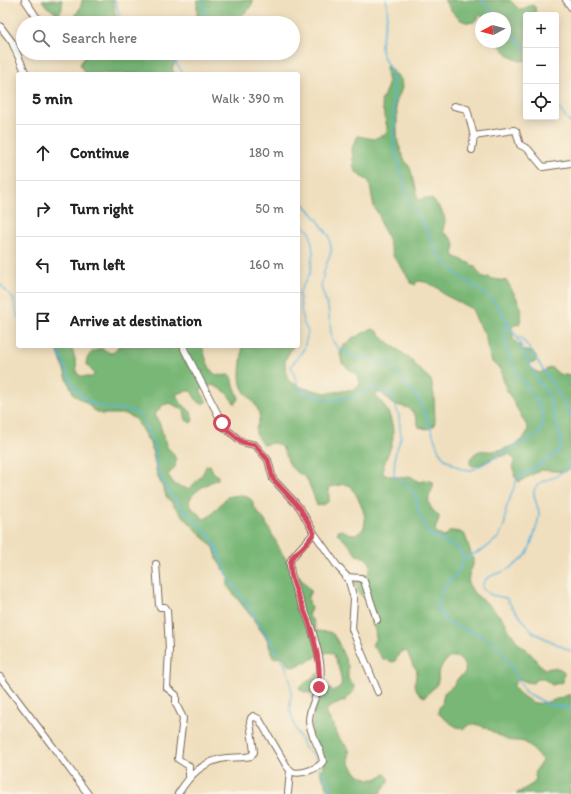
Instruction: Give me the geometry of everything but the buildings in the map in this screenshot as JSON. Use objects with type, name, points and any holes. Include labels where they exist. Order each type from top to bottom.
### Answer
[{"type":"street","points":[[26,0],[36,16]]},
{"type":"street","points":[[566,0],[571,7]]},
{"type":"street","points":[[0,26],[12,42],[16,51]]},
{"type":"street","points":[[20,60],[25,72]]},
{"type":"street","points":[[454,106],[467,109],[474,136],[472,150]]},
{"type":"street","points":[[474,136],[510,130],[516,131],[520,145],[528,149],[543,167],[571,163]]},
{"type":"street","points":[[184,348],[225,428],[242,442],[255,445],[268,460],[273,479],[289,495],[302,512],[314,533],[346,577],[353,591],[354,599],[352,628],[378,692]]},
{"type":"street","points":[[178,794],[196,770],[212,760],[251,756],[254,752],[250,722],[252,716],[259,720],[290,770],[300,773],[320,766],[323,761],[311,730],[310,721],[310,711],[319,687],[319,661],[310,624],[296,594],[290,562],[292,557],[304,547],[314,533]]},
{"type":"street","points":[[156,564],[158,603],[167,610],[169,650],[167,688],[176,695],[176,704],[183,718],[178,759],[189,766],[189,778]]},
{"type":"street","points":[[346,577],[361,578],[364,582],[377,620]]},
{"type":"street","points":[[0,677],[88,794]]},
{"type":"street","points":[[288,793],[290,770]]},
{"type":"green space","points":[[42,0],[62,0],[62,9],[59,14],[47,7]]},
{"type":"green space","points":[[82,0],[96,0],[101,2],[105,0],[113,0],[116,16],[76,16]]},
{"type":"green space","points":[[197,0],[253,0],[248,10],[241,16],[197,16]]},
{"type":"green space","points":[[444,0],[510,0],[520,10],[532,5],[535,7],[536,12],[523,12],[523,61],[510,56],[502,48],[511,48],[511,12],[475,12],[474,22],[464,21],[453,13]]},
{"type":"green space","points":[[83,60],[176,60],[172,69],[174,72],[85,72],[80,64]]},
{"type":"green space","points":[[388,66],[401,79],[402,88],[396,103],[398,143],[404,159],[410,168],[417,197],[420,200],[425,198],[432,199],[444,215],[445,222],[443,232],[451,238],[455,245],[453,255],[474,266],[484,278],[488,277],[507,281],[521,307],[521,318],[519,324],[512,326],[513,339],[525,351],[533,352],[537,357],[535,362],[530,363],[532,369],[540,373],[551,367],[559,374],[571,376],[571,468],[565,472],[541,470],[519,482],[514,476],[515,471],[512,467],[515,460],[510,454],[490,459],[480,465],[472,466],[469,462],[474,454],[479,451],[498,450],[515,444],[524,437],[528,428],[506,389],[500,369],[492,362],[487,347],[486,336],[472,309],[443,294],[438,288],[426,282],[417,281],[415,285],[411,283],[401,266],[394,258],[386,234],[381,225],[379,215],[374,207],[369,181],[360,176],[354,169],[352,150],[358,136],[374,139],[387,133],[381,102],[388,85],[386,67]]},
{"type":"green space","points":[[372,329],[377,331],[386,341],[409,358],[431,380],[434,395],[434,426],[427,429],[419,427],[415,415],[409,408],[392,404],[382,393],[376,393],[375,396],[380,400],[388,412],[393,433],[393,440],[385,462],[383,473],[385,475],[405,478],[410,476],[419,482],[428,480],[433,482],[429,504],[439,516],[435,530],[439,535],[444,537],[450,531],[460,532],[465,535],[473,559],[473,565],[468,583],[474,593],[504,620],[518,643],[531,654],[538,663],[545,669],[558,668],[564,672],[563,682],[552,685],[544,679],[537,679],[533,683],[520,679],[516,682],[514,687],[519,693],[535,703],[548,702],[571,694],[571,794],[516,794],[534,783],[536,778],[534,773],[542,761],[528,744],[508,740],[487,728],[474,724],[470,724],[463,729],[459,728],[438,713],[442,704],[444,693],[454,685],[458,678],[465,673],[461,660],[451,657],[445,662],[439,671],[436,685],[424,697],[416,688],[415,682],[417,670],[413,666],[407,651],[400,652],[393,662],[383,659],[372,645],[376,638],[375,630],[371,623],[368,601],[359,593],[354,581],[368,574],[370,570],[369,561],[364,557],[356,555],[351,547],[337,533],[338,531],[342,530],[356,534],[364,528],[365,522],[363,509],[354,490],[351,486],[345,484],[330,487],[329,501],[325,504],[317,506],[307,479],[294,470],[290,465],[281,446],[271,443],[263,445],[256,434],[259,413],[245,392],[240,379],[242,348],[292,348],[285,360],[287,378],[290,382],[303,388],[327,393],[356,389],[360,384],[358,376],[342,363],[340,353],[344,345],[349,343],[352,338]]},
{"type":"green space","points":[[57,348],[72,348],[76,362],[77,373],[83,376],[92,377],[94,375],[86,362],[91,353],[101,348],[110,353],[115,352],[117,348],[203,348],[209,367],[214,373],[217,375],[230,375],[239,398],[236,403],[234,403],[226,392],[213,385],[200,390],[206,400],[206,402],[202,404],[197,401],[191,391],[176,394],[180,402],[191,412],[193,420],[191,423],[186,420],[184,410],[170,403],[163,405],[154,415],[159,422],[167,447],[176,459],[175,467],[168,475],[175,485],[188,489],[199,479],[206,466],[210,465],[213,472],[218,476],[218,479],[199,489],[189,501],[191,507],[204,519],[210,516],[227,497],[238,495],[245,496],[253,502],[253,506],[265,521],[283,555],[311,591],[308,597],[311,609],[308,615],[313,621],[316,631],[329,632],[333,634],[338,642],[348,666],[348,679],[354,685],[354,691],[346,700],[328,708],[326,713],[336,730],[337,736],[349,749],[349,762],[356,773],[369,779],[376,779],[385,774],[389,778],[388,783],[379,794],[330,794],[320,772],[324,765],[321,757],[313,745],[312,740],[313,713],[317,695],[303,691],[299,688],[318,673],[324,684],[333,691],[341,685],[340,674],[333,653],[328,652],[294,667],[287,664],[284,657],[273,658],[267,639],[228,587],[228,577],[218,561],[214,548],[166,496],[157,475],[150,443],[135,419],[126,414],[101,414],[93,410],[88,404],[74,395]]},
{"type":"waterway","points":[[115,0],[119,16]]},
{"type":"waterway","points":[[203,16],[204,0]]},
{"type":"waterway","points":[[386,0],[387,18],[381,41],[381,51],[393,79],[394,146],[409,202],[428,231],[434,247],[443,260],[458,275],[492,299],[500,309],[519,341],[537,379],[549,397],[561,439],[560,449],[553,456],[517,479],[506,509],[505,523],[499,537],[486,548],[464,559]]},
{"type":"waterway","points":[[482,0],[493,12]]},
{"type":"waterway","points":[[511,32],[524,48]]},
{"type":"waterway","points":[[173,60],[182,72]]},
{"type":"waterway","points":[[559,109],[571,124]]},
{"type":"waterway","points":[[300,199],[329,236],[331,252],[324,271],[321,287],[328,307],[332,340],[338,348],[358,358],[368,358],[390,366],[398,373],[403,382],[415,394],[421,403],[439,451],[445,459],[461,469],[472,470],[539,434],[542,425],[540,409],[532,393],[516,371],[509,355],[504,336],[507,321]]},
{"type":"waterway","points":[[300,223],[310,232],[313,252],[310,273],[300,291]]},
{"type":"waterway","points":[[0,284],[13,298],[16,311]]},
{"type":"waterway","points":[[300,300],[303,322],[308,332],[304,349],[291,366],[300,391],[328,400],[350,398],[375,388],[392,396],[399,416],[401,437],[395,455],[394,476],[406,484],[416,496],[419,513],[428,533],[459,549],[464,559],[458,572],[443,589],[437,607],[447,622],[486,638],[500,648],[525,692],[550,705],[571,708]]},
{"type":"waterway","points":[[515,336],[520,337],[529,348],[561,397],[571,417]]},
{"type":"waterway","points":[[58,348],[73,385],[81,395],[90,402],[105,408],[130,410],[141,417],[154,445],[158,471],[167,490],[210,537],[216,546],[228,577],[267,635],[285,665],[290,679],[290,710],[296,730],[305,748],[314,755],[318,765]]},
{"type":"waterway","points":[[571,461],[558,475],[540,483],[535,488],[534,494],[539,511],[539,518],[532,542],[526,555],[510,568],[489,577],[483,583],[482,588],[491,595],[506,598],[534,633],[571,651]]},
{"type":"waterway","points":[[319,768],[335,794]]},
{"type":"route","points":[[222,423],[229,432],[242,442],[255,445],[268,460],[273,479],[284,489],[300,508],[314,533],[304,547],[292,557],[290,562],[296,594],[310,624],[319,661],[319,687]]}]
